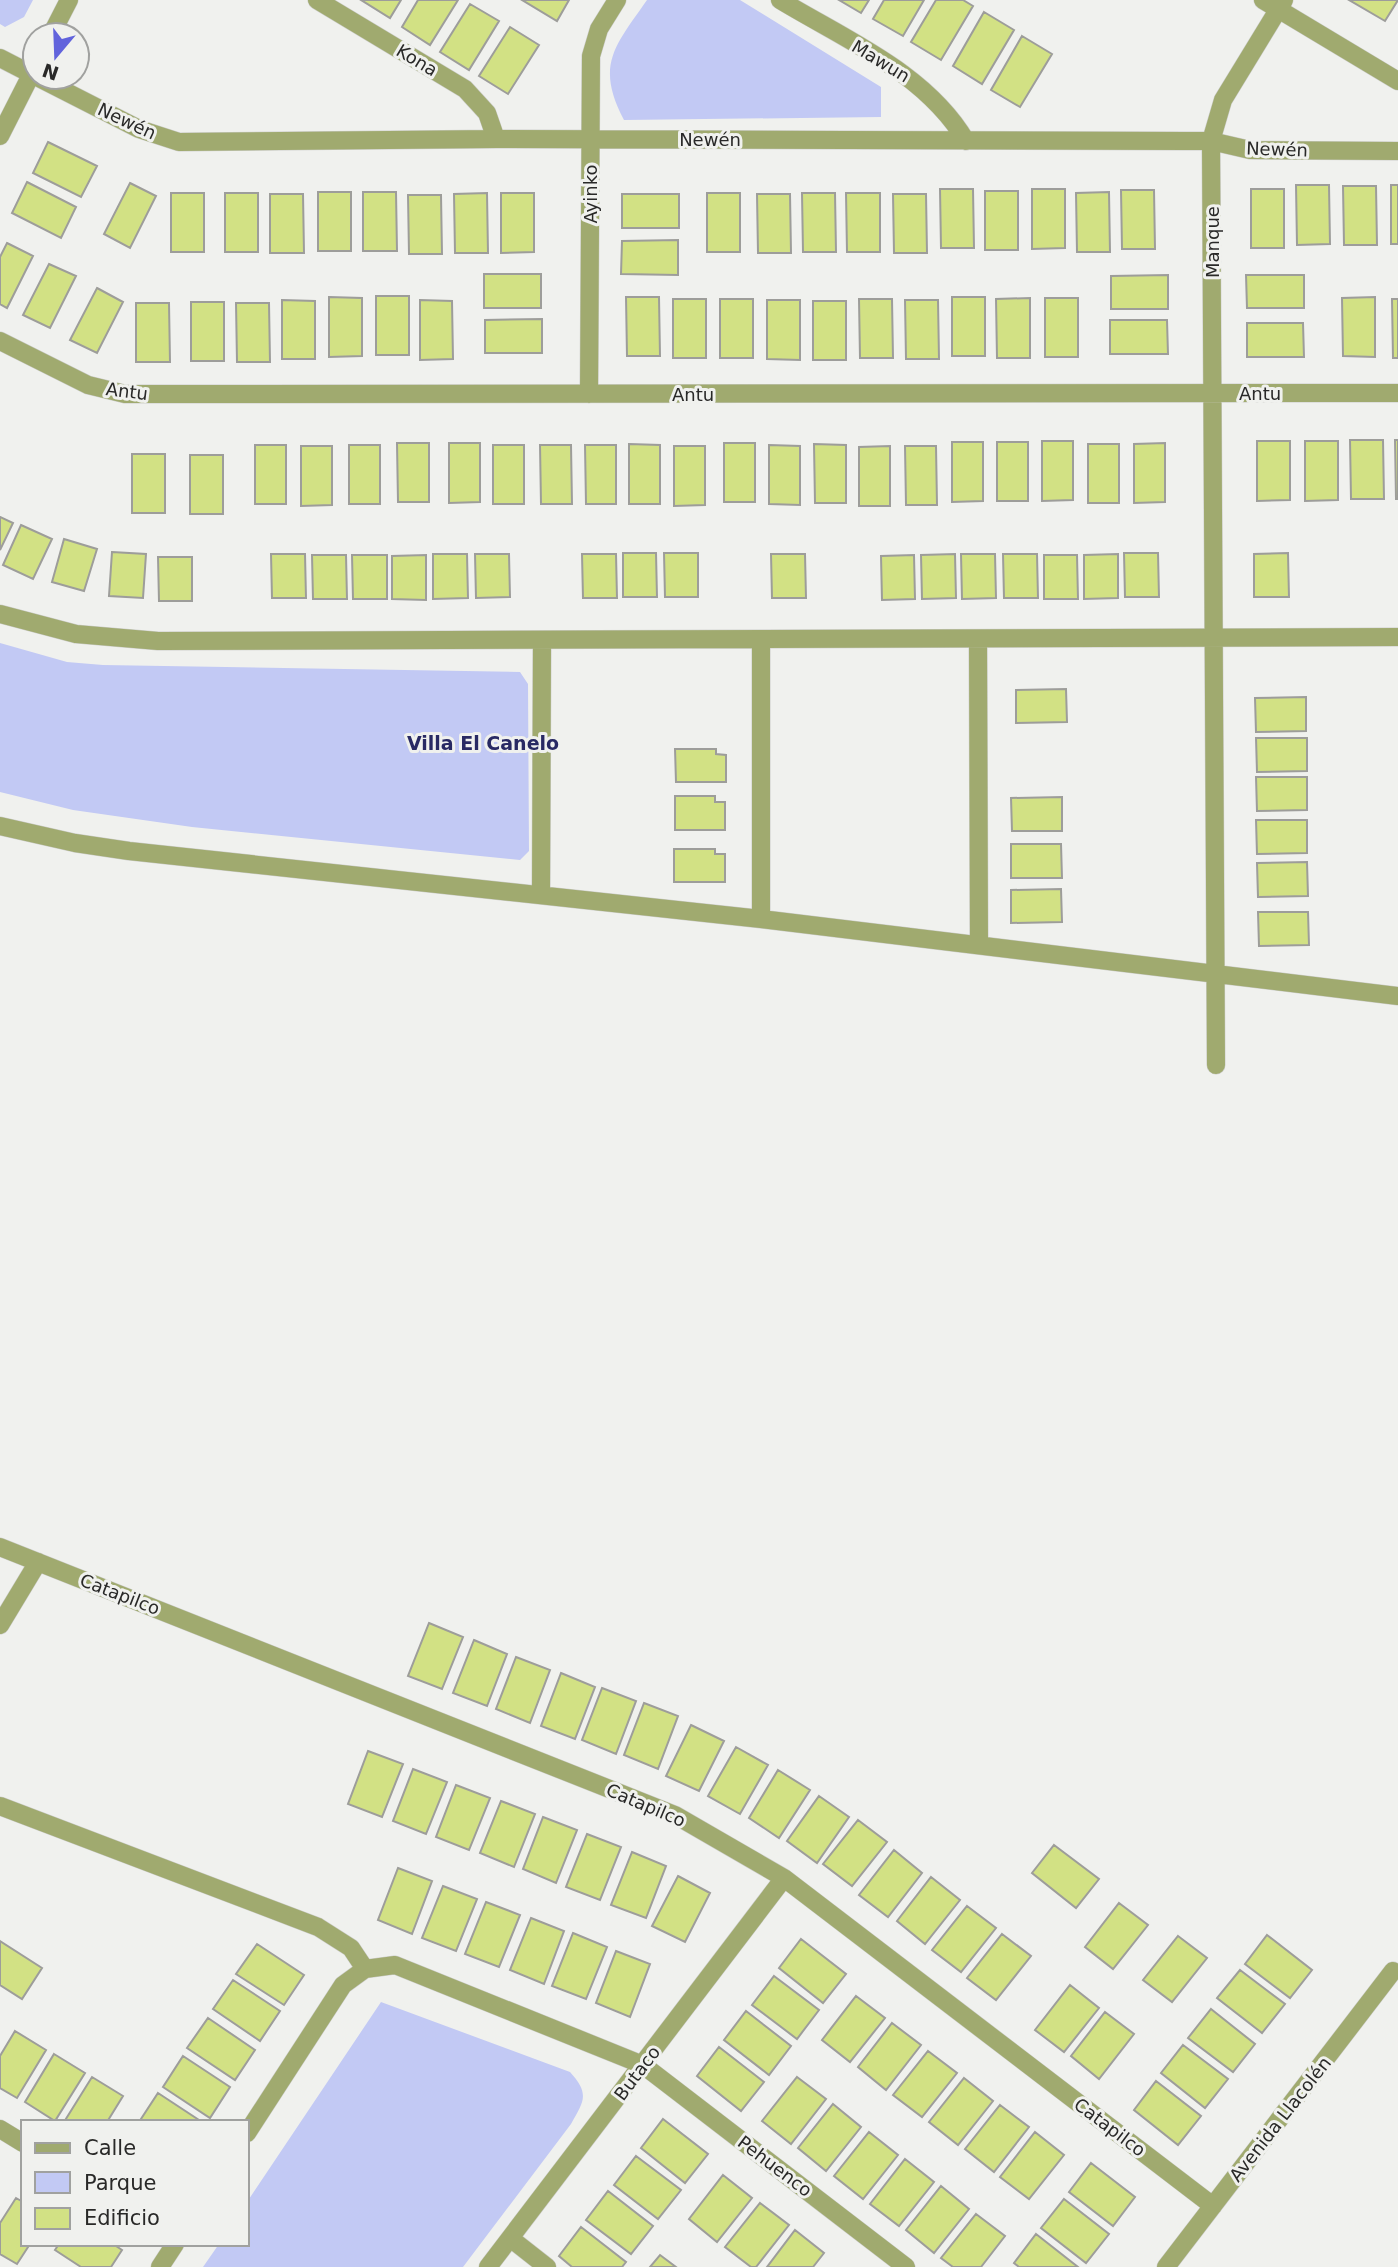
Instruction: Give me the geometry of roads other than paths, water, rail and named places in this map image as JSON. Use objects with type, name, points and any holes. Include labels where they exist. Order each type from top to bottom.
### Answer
[{"type":"street","points":[[58,21],[69,0]]},
{"type":"street","name":"Kona","points":[[317,0],[466,89],[487,113],[496,138]]},
{"type":"street","name":"Ayinko","points":[[589,394],[593,43],[617,0]]},
{"type":"street","name":"Mawun","points":[[780,0],[912,79],[946,110],[966,141]]},
{"type":"street","points":[[1275,3],[1398,81]]},
{"type":"street","name":"Manque","points":[[1216,1065],[1211,141],[1223,100],[1275,3]]},
{"type":"street","name":"Newén","points":[[0,58],[21,68]]},
{"type":"street","points":[[0,136],[25,91]]},
{"type":"street","name":"Newén","points":[[67,91],[139,129],[179,142],[496,138],[1211,141],[1250,150],[1398,151]]},
{"type":"street","name":"Antu","points":[[0,341],[88,385],[125,394],[1398,393]]},
{"type":"street","points":[[0,614],[42,628],[117,640],[1398,637]]},
{"type":"street","points":[[541,894],[542,640]]},
{"type":"street","points":[[761,640],[761,919]]},
{"type":"street","points":[[978,640],[979,944]]},
{"type":"street","points":[[0,826],[75,843],[129,850],[979,944],[1398,996]]},
{"type":"street","name":"Catapilco","points":[[0,1547],[675,1815],[784,1878],[1213,2206]]},
{"type":"street","points":[[0,1625],[38,1562]]},
{"type":"street","points":[[0,1806],[318,1927],[351,1948],[365,1969],[353,1975],[335,1996],[248,2131]]},
{"type":"street","name":"Butaco","points":[[488,2267],[784,1878]]},
{"type":"street","name":"Pehuenco","points":[[365,1969],[395,1965],[643,2066],[906,2267]]},
{"type":"street","name":"Avenida Llacolén","points":[[1166,2267],[1393,1971]]},
{"type":"street","points":[[0,2129],[21,2142]]},
{"type":"street","points":[[510,2238],[547,2267]]},
{"type":"street","points":[[160,2267],[174,2246]]},
{"type":"district","name":"Villa El Canelo","points":[[483,743]]}]
